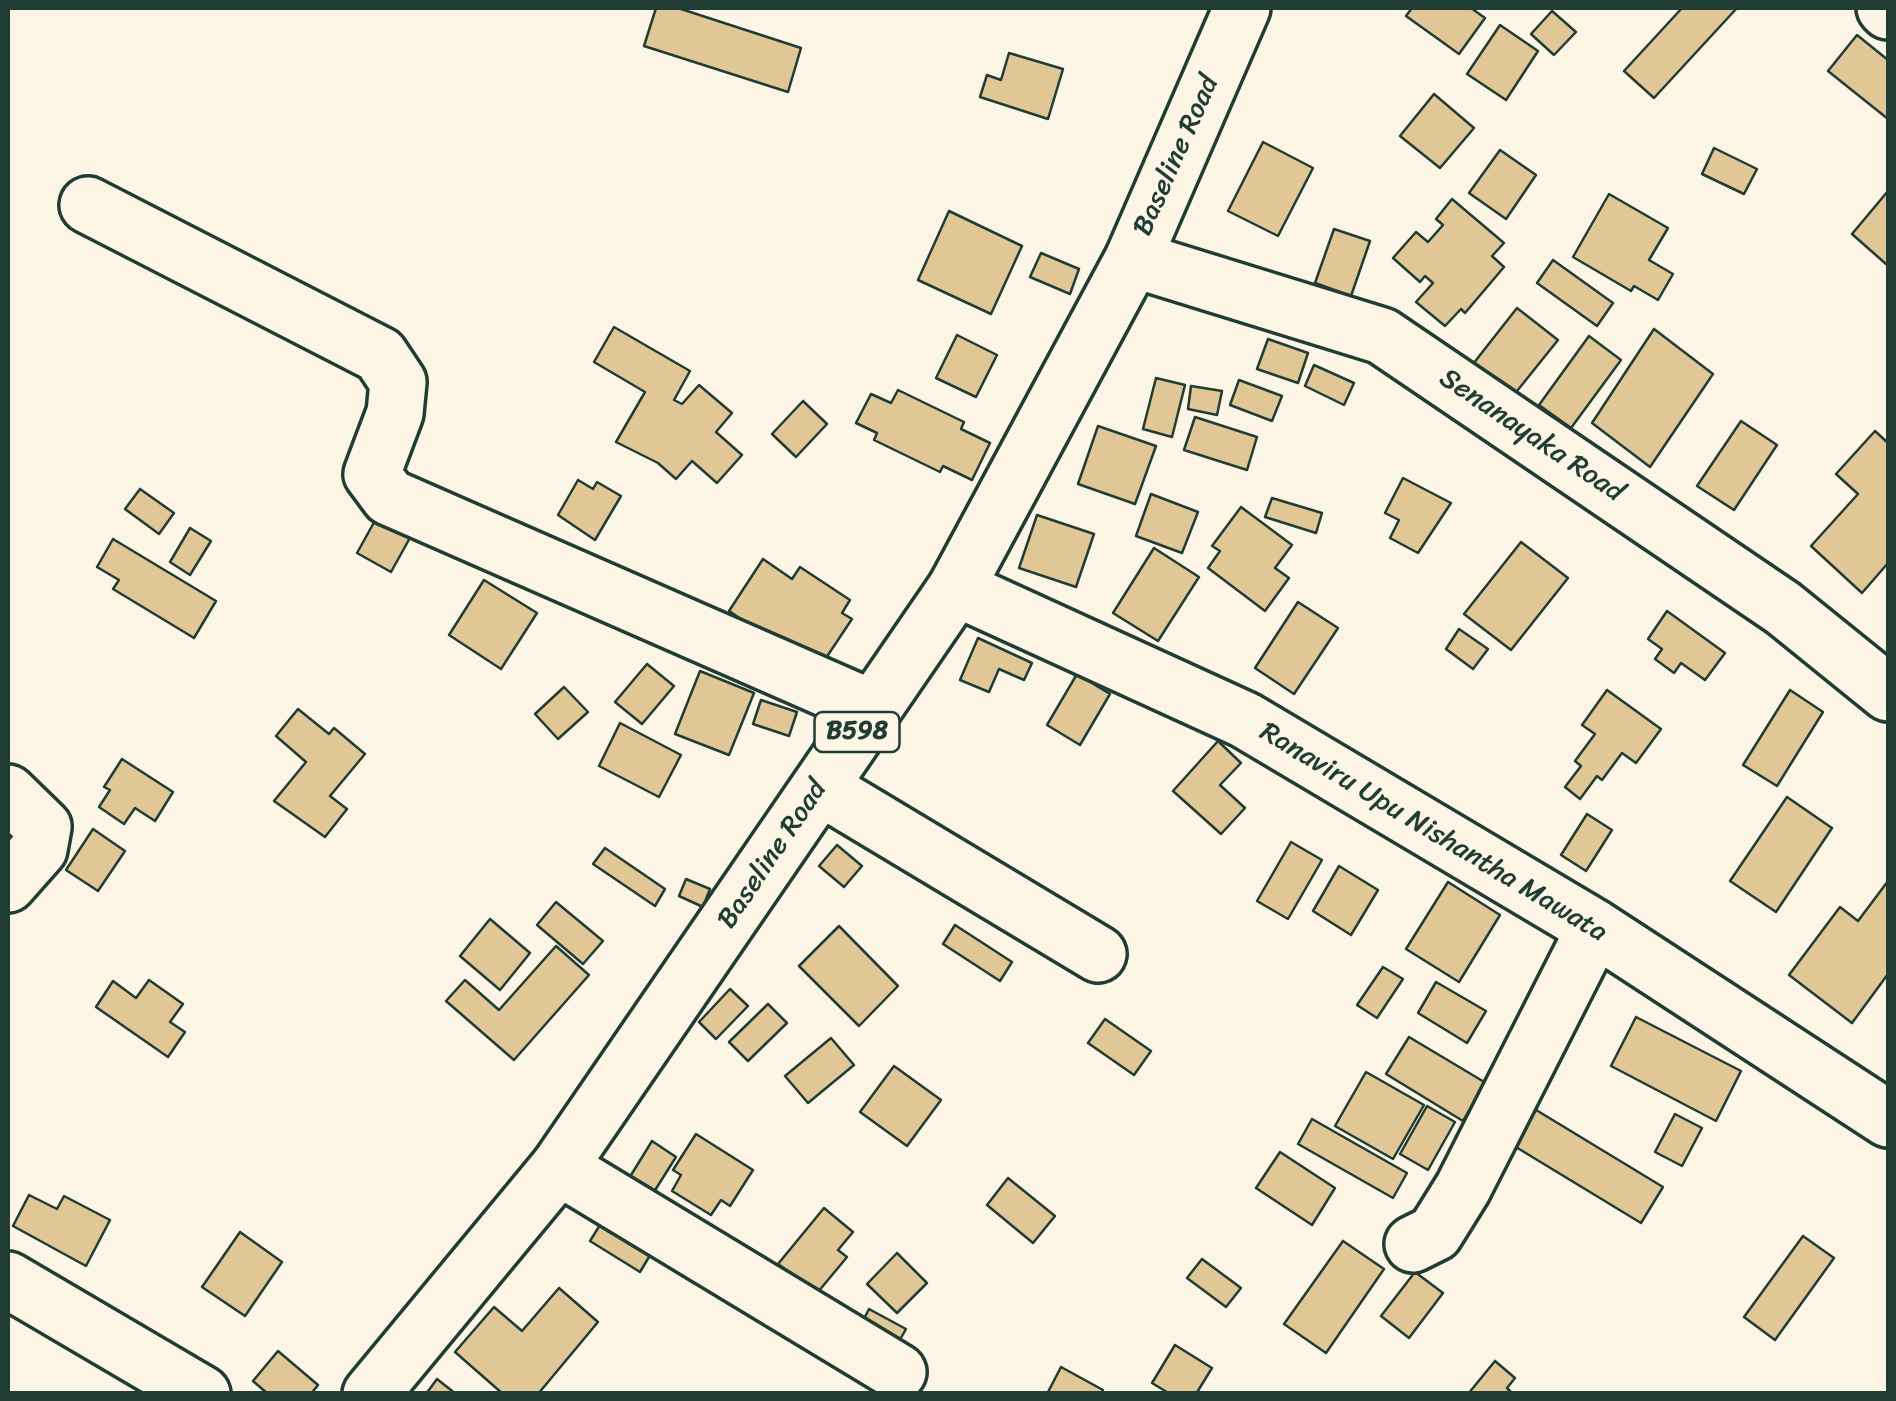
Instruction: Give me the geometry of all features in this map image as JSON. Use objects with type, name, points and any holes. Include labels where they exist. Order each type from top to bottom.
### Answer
[{"type":"street","name":"Baseline Road","points":[[372,1394],[560,1167],[956,588],[1132,259],[1242,8]]},
{"type":"street","points":[[88,205],[380,355],[398,382],[395,413],[372,474],[389,497],[873,709]]},
{"type":"street","name":"Senanayaka Road","points":[[1132,259],[1382,336],[1783,608],[1888,693]]},
{"type":"street","name":"Ranaviru Upu Nishantha Mawata","points":[[956,588],[1244,720],[1595,928],[1888,1119]]},
{"type":"street","points":[[820,787],[1098,954]]},
{"type":"street","points":[[8,793],[43,827],[38,850],[8,884]]},
{"type":"street","points":[[1414,1244],[1435,1234],[1463,1188],[1595,928]]},
{"type":"street","points":[[560,1167],[898,1372]]},
{"type":"street","points":[[8,1280],[202,1394]]},
{"type":"building","points":[[656,8],[678,8],[801,48],[788,92],[644,46]]},
{"type":"building","points":[[1412,8],[1471,8],[1485,18],[1459,54],[1406,16]]},
{"type":"building","points":[[1682,8],[1737,8],[1654,98],[1624,71]]},
{"type":"building","points":[[1552,11],[1576,32],[1554,55],[1531,34]]},
{"type":"building","points":[[1500,25],[1538,51],[1506,100],[1467,74]]},
{"type":"building","points":[[1857,35],[1888,60],[1888,119],[1828,71]]},
{"type":"building","points":[[1009,53],[1063,69],[1048,119],[980,97],[987,75],[1001,80]]},
{"type":"building","points":[[1434,94],[1474,128],[1440,168],[1400,136]]},
{"type":"building","points":[[1263,142],[1313,168],[1278,236],[1228,211]]},
{"type":"building","points":[[1714,148],[1757,169],[1744,194],[1702,174]]},
{"type":"building","points":[[1500,150],[1536,175],[1506,219],[1469,193]]},
{"type":"building","points":[[1888,191],[1888,262],[1886,264],[1852,234]]},
{"type":"building","points":[[1609,194],[1668,228],[1649,260],[1673,274],[1658,300],[1634,286],[1631,291],[1573,257]]},
{"type":"building","points":[[1452,199],[1504,243],[1492,256],[1504,267],[1465,313],[1461,309],[1445,326],[1416,302],[1433,283],[1425,276],[1420,282],[1393,258],[1416,232],[1428,242],[1443,225],[1436,219]]},
{"type":"building","points":[[949,211],[1022,246],[991,314],[918,280]]},
{"type":"building","points":[[1334,229],[1370,241],[1351,296],[1315,283]]},
{"type":"building","points":[[1041,253],[1079,269],[1070,294],[1030,277]]},
{"type":"building","points":[[1553,260],[1613,303],[1597,326],[1537,283]]},
{"type":"building","points":[[1517,308],[1558,340],[1513,396],[1473,364]]},
{"type":"building","points":[[614,327],[690,371],[674,400],[682,404],[699,385],[732,413],[716,432],[742,455],[717,483],[692,461],[676,479],[658,463],[616,442],[645,392],[594,362]]},
{"type":"building","points":[[1654,329],[1713,374],[1650,467],[1592,423]]},
{"type":"building","points":[[957,335],[997,355],[976,397],[936,378]]},
{"type":"building","points":[[1589,336],[1621,360],[1571,428],[1539,405]]},
{"type":"building","points":[[1268,339],[1308,353],[1298,383],[1257,369]]},
{"type":"building","points":[[1314,365],[1354,383],[1344,405],[1305,386]]},
{"type":"building","points":[[1156,378],[1185,385],[1172,437],[1143,429]]},
{"type":"building","points":[[1239,380],[1282,396],[1272,421],[1230,405]]},
{"type":"building","points":[[1191,386],[1222,391],[1217,415],[1188,409]]},
{"type":"building","points":[[898,390],[964,422],[961,429],[990,443],[972,480],[943,466],[940,472],[874,440],[877,433],[856,423],[871,394],[891,403]]},
{"type":"building","points":[[803,401],[827,424],[796,457],[772,434]]},
{"type":"building","points":[[1195,417],[1257,437],[1247,470],[1184,450]]},
{"type":"building","points":[[1741,421],[1777,445],[1734,510],[1697,486]]},
{"type":"building","points":[[1098,426],[1156,446],[1135,504],[1078,484]]},
{"type":"building","points":[[1875,431],[1888,443],[1888,563],[1862,593],[1811,546],[1858,494],[1836,474]]},
{"type":"building","points":[[1403,478],[1451,503],[1418,553],[1390,538],[1399,520],[1385,513]]},
{"type":"building","points":[[578,480],[593,489],[597,482],[621,496],[595,540],[558,515]]},
{"type":"building","points":[[140,489],[174,513],[159,534],[125,509]]},
{"type":"building","points":[[1151,494],[1198,512],[1182,553],[1136,536]]},
{"type":"building","points":[[1272,498],[1322,513],[1316,533],[1265,517]]},
{"type":"building","points":[[1241,507],[1292,545],[1275,568],[1289,578],[1265,611],[1208,568],[1220,551],[1212,546]]},
{"type":"building","points":[[1037,515],[1094,534],[1076,587],[1019,568]]},
{"type":"building","points":[[377,517],[411,536],[391,572],[357,553]]},
{"type":"building","points":[[190,528],[211,541],[190,575],[170,562]]},
{"type":"building","points":[[113,539],[216,601],[194,638],[113,589],[119,580],[97,567]]},
{"type":"building","points":[[1521,542],[1568,578],[1511,650],[1464,614]]},
{"type":"building","points":[[1154,548],[1199,577],[1158,641],[1113,613]]},
{"type":"building","points":[[763,559],[792,579],[800,567],[850,600],[842,613],[852,619],[818,670],[729,611]]},
{"type":"building","points":[[484,580],[537,613],[501,669],[449,635]]},
{"type":"building","points":[[1298,602],[1338,628],[1294,694],[1255,668]]},
{"type":"building","points":[[1667,611],[1725,653],[1705,680],[1681,663],[1674,673],[1655,659],[1662,649],[1648,639]]},
{"type":"building","points":[[1459,629],[1488,649],[1473,669],[1446,649]]},
{"type":"building","points":[[978,638],[1032,663],[1024,680],[999,669],[989,692],[960,680]]},
{"type":"building","points":[[647,664],[674,686],[642,724],[615,702]]},
{"type":"building","points":[[700,671],[754,693],[729,755],[675,734]]},
{"type":"building","points":[[1077,674],[1110,694],[1080,745],[1047,725]]},
{"type":"building","points":[[564,687],[588,712],[558,739],[535,714]]},
{"type":"building","points":[[1607,690],[1661,729],[1636,763],[1622,753],[1602,780],[1597,776],[1580,799],[1565,787],[1581,766],[1575,761],[1595,734],[1582,725]]},
{"type":"building","points":[[1790,690],[1823,712],[1777,786],[1743,765]]},
{"type":"building","points":[[761,700],[797,712],[789,736],[753,724]]},
{"type":"building","points":[[298,709],[329,734],[334,728],[365,754],[330,796],[347,809],[325,837],[274,801],[306,762],[276,736]]},
{"type":"building","points":[[620,723],[681,755],[659,797],[599,766]]},
{"type":"building","points":[[1218,741],[1241,763],[1220,785],[1245,808],[1221,834],[1173,791]]},
{"type":"building","points":[[122,759],[173,792],[155,821],[135,808],[124,824],[99,807],[110,790],[104,787]]},
{"type":"building","points":[[1787,797],[1832,828],[1776,912],[1730,881]]},
{"type":"building","points":[[1587,814],[1612,830],[1586,871],[1561,855]]},
{"type":"building","points":[[93,829],[125,851],[98,891],[66,870]]},
{"type":"building","points":[[1291,842],[1322,860],[1288,919],[1257,901]]},
{"type":"building","points":[[837,845],[862,866],[844,887],[819,866]]},
{"type":"building","points":[[605,848],[665,889],[655,906],[593,864]]},
{"type":"building","points":[[1339,866],[1378,890],[1351,935],[1313,911]]},
{"type":"building","points":[[686,879],[710,889],[703,907],[679,896]]},
{"type":"building","points":[[1888,881],[1888,974],[1852,1023],[1789,975],[1840,907],[1858,921]]},
{"type":"building","points":[[1448,882],[1500,915],[1459,982],[1406,949]]},
{"type":"building","points":[[556,902],[603,941],[583,964],[537,925]]},
{"type":"building","points":[[490,919],[530,953],[500,990],[460,956]]},
{"type":"building","points":[[955,925],[1012,962],[1000,981],[943,944]]},
{"type":"building","points":[[839,926],[898,986],[859,1026],[799,966]]},
{"type":"building","points":[[556,946],[589,975],[514,1060],[446,1001],[465,980],[499,1010]]},
{"type":"building","points":[[1383,967],[1403,979],[1377,1018],[1357,1005]]},
{"type":"building","points":[[149,980],[183,1004],[170,1022],[185,1032],[168,1057],[96,1007],[113,981],[136,998]]},
{"type":"building","points":[[1436,982],[1486,1011],[1467,1043],[1418,1013]]},
{"type":"building","points":[[730,989],[748,1006],[716,1039],[699,1022]]},
{"type":"building","points":[[768,1004],[787,1023],[748,1061],[729,1042]]},
{"type":"building","points":[[1636,1017],[1741,1071],[1716,1121],[1611,1066]]},
{"type":"building","points":[[1105,1019],[1151,1051],[1134,1075],[1088,1043]]},
{"type":"building","points":[[1409,1037],[1486,1083],[1463,1121],[1386,1074]]},
{"type":"building","points":[[831,1038],[854,1065],[808,1103],[785,1076]]},
{"type":"building","points":[[894,1066],[941,1100],[907,1146],[860,1112]]},
{"type":"building","points":[[1366,1072],[1424,1105],[1393,1159],[1335,1126]]},
{"type":"building","points":[[1523,1102],[1663,1187],[1641,1223],[1501,1138]]},
{"type":"building","points":[[1427,1106],[1455,1122],[1428,1170],[1400,1154]]},
{"type":"building","points":[[1675,1114],[1702,1128],[1682,1166],[1655,1152]]},
{"type":"building","points":[[1312,1119],[1407,1173],[1393,1198],[1298,1144]]},
{"type":"building","points":[[696,1134],[753,1170],[730,1206],[721,1200],[711,1215],[672,1191],[681,1175],[673,1170]]},
{"type":"building","points":[[652,1141],[676,1157],[652,1195],[628,1180]]},
{"type":"building","points":[[1280,1152],[1335,1188],[1312,1225],[1256,1188]]},
{"type":"building","points":[[1008,1178],[1055,1216],[1033,1243],[987,1205]]},
{"type":"building","points":[[29,1195],[57,1209],[64,1196],[110,1220],[86,1266],[13,1226]]},
{"type":"building","points":[[824,1208],[853,1232],[838,1250],[847,1257],[818,1292],[778,1264]]},
{"type":"building","points":[[608,1212],[658,1242],[640,1272],[590,1241]]},
{"type":"building","points":[[240,1232],[282,1262],[245,1316],[202,1287]]},
{"type":"building","points":[[1803,1236],[1834,1258],[1775,1340],[1744,1317]]},
{"type":"building","points":[[1343,1241],[1384,1269],[1326,1353],[1284,1324]]},
{"type":"building","points":[[897,1253],[927,1283],[897,1313],[867,1284]]},
{"type":"building","points":[[1202,1259],[1241,1288],[1226,1307],[1187,1278]]},
{"type":"building","points":[[1415,1272],[1443,1293],[1409,1338],[1381,1316]]},
{"type":"building","points":[[559,1288],[598,1322],[538,1394],[503,1394],[455,1352],[494,1307],[522,1331]]},
{"type":"building","points":[[869,1309],[906,1329],[888,1361],[852,1342]]},
{"type":"building","points":[[1175,1345],[1212,1368],[1196,1394],[1170,1394],[1152,1383]]},
{"type":"building","points":[[278,1351],[318,1385],[311,1394],[268,1394],[253,1381]]},
{"type":"building","points":[[1495,1361],[1515,1378],[1507,1388],[1513,1394],[1468,1394]]},
{"type":"building","points":[[1061,1367],[1103,1390],[1101,1394],[1047,1394]]},
{"type":"building","points":[[437,1379],[456,1394],[426,1394]]}]
